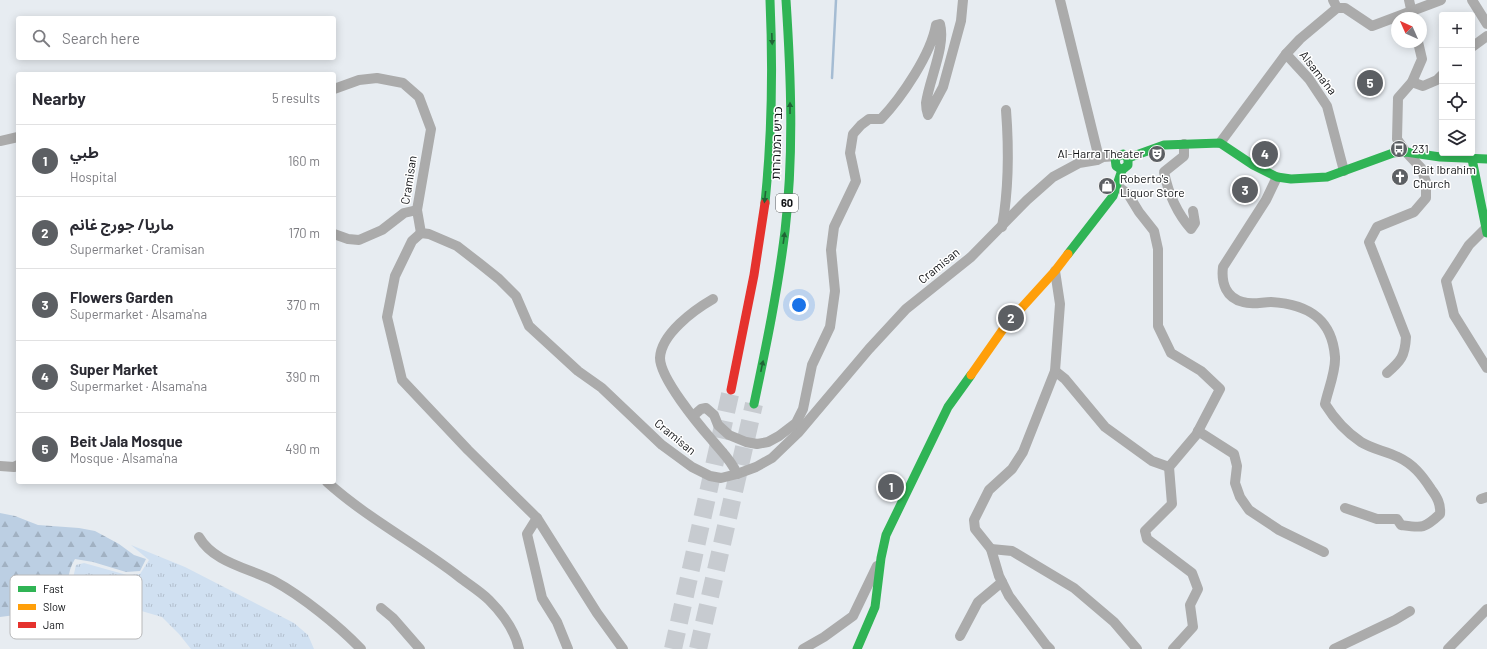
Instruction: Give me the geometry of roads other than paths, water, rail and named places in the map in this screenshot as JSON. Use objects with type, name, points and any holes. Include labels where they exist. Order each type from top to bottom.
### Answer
[{"type":"main road","name":"כביש המנהרות","points":[[731,390],[756,265],[765,198],[771,126],[772,82],[770,0]]},
{"type":"main road","name":"כביש המנהרות","points":[[754,404],[769,334],[785,230],[790,161],[790,55],[786,0]]},
{"type":"main road","points":[[1128,158],[1164,145],[1220,144],[1252,165],[1277,177],[1291,179],[1327,177],[1393,154],[1406,152],[1440,157],[1487,159]]},
{"type":"main road","points":[[857,649],[875,606],[881,558],[886,535],[948,407],[1006,324],[1055,271],[1112,196],[1117,183],[1118,164],[1123,154],[1128,158]]},
{"type":"main road","points":[[1118,164],[1128,165],[1128,158]]},
{"type":"main road","points":[[1472,159],[1487,229]]},
{"type":"street","points":[[693,416],[701,409],[706,408],[714,416],[718,425],[729,435],[746,442],[757,444],[768,442],[779,436],[796,423],[803,409],[812,365],[830,327],[835,291],[831,250],[834,227],[856,180],[850,153],[853,134],[869,119],[880,119],[890,109],[921,65],[934,35],[936,25],[940,24],[942,31],[940,43],[926,104],[928,115],[943,87],[961,21],[963,0]]},
{"type":"street","points":[[1060,0],[1097,150],[1102,161],[1114,170],[1117,183],[1128,194],[1139,212],[1154,231],[1158,249],[1158,326],[1171,353],[1201,371],[1220,390],[1198,431],[1168,467],[1172,504],[1146,531],[1147,538],[1192,573],[1198,589],[1190,605],[1193,626],[1173,649]]},
{"type":"street","points":[[1409,0],[1412,12]]},
{"type":"street","points":[[1416,12],[1441,0]]},
{"type":"street","points":[[1472,0],[1487,24]]},
{"type":"street","points":[[1286,54],[1335,4],[1345,8],[1372,26],[1391,20]]},
{"type":"street","points":[[1475,45],[1487,36]]},
{"type":"street","points":[[1387,373],[1399,363],[1406,350],[1406,337],[1369,242],[1377,227],[1414,212],[1426,198],[1426,182],[1421,168],[1406,152],[1397,139],[1398,98],[1412,82],[1422,59],[1419,48]]},
{"type":"street","name":"Alsama'na","points":[[1220,144],[1286,54],[1308,79],[1327,106],[1344,172]]},
{"type":"street","name":"Cramisan","points":[[336,88],[358,80],[377,78],[403,83],[419,97],[431,129],[417,210],[420,232],[429,234],[457,246],[499,279],[516,296],[529,326],[578,371],[602,388],[662,445],[692,467],[710,476],[721,478],[756,467],[772,458],[798,433],[869,349],[906,309],[971,257],[1027,200],[1053,177],[1079,163],[1102,161],[1103,157],[1118,164]]},
{"type":"street","points":[[1412,82],[1423,86],[1439,78]]},
{"type":"street","points":[[1002,227],[1005,208],[1008,154],[1006,110]]},
{"type":"street","points":[[0,142],[16,138]]},
{"type":"street","points":[[1184,144],[1184,156],[1164,172],[1167,187],[1186,223],[1191,229],[1195,223],[1193,211]]},
{"type":"street","points":[[1277,177],[1266,200],[1223,267],[1222,275],[1224,286],[1233,299],[1245,303],[1270,302],[1294,304],[1312,312],[1326,326],[1332,340],[1335,358],[1325,404],[1332,415],[1340,426],[1361,442],[1368,446],[1400,457],[1418,470],[1441,506],[1440,514],[1428,525],[1419,528],[1401,525],[1397,519],[1377,519],[1345,508]]},
{"type":"street","points":[[336,235],[348,239],[359,240],[382,230],[404,212],[417,210]]},
{"type":"street","points":[[1487,229],[1469,245],[1446,281],[1454,315],[1487,368]]},
{"type":"street","points":[[420,232],[412,241],[395,276],[387,317],[402,380],[468,450],[537,518],[597,614],[623,649]]},
{"type":"street","points":[[1046,648],[1009,596],[1002,582],[992,548],[975,529],[974,520],[989,490],[1012,469],[1023,452],[1055,371],[1060,304],[1055,271]]},
{"type":"street","points":[[713,299],[690,315],[675,329],[668,338],[660,358],[662,368],[668,380],[706,434],[732,463],[737,474]]},
{"type":"street","points":[[1055,371],[1065,379],[1105,427],[1152,461],[1168,467]]},
{"type":"street","points":[[1198,431],[1234,454],[1238,466],[1235,483],[1240,497],[1249,510],[1279,530],[1324,552]]},
{"type":"street","points":[[0,466],[16,466]]},
{"type":"street","points":[[329,484],[344,498],[445,566],[488,600],[508,623],[519,649]]},
{"type":"street","points":[[537,518],[527,534],[542,598],[557,622],[568,649]]},
{"type":"street","points":[[198,537],[203,544],[217,556],[275,581],[309,604],[361,649]]},
{"type":"street","points":[[992,548],[1012,551],[1074,588],[1114,622],[1137,649]]},
{"type":"street","points":[[803,649],[824,637],[853,616],[881,558]]},
{"type":"street","points":[[960,636],[978,602],[1002,582]]},
{"type":"street","points":[[381,608],[393,618],[420,649]]},
{"type":"street","points":[[1448,649],[1487,609]]},
{"type":"street","points":[[1334,649],[1410,612]]},
{"type":"waterway","points":[[832,78],[836,0]]},
{"type":"tunnel","points":[[673,649],[731,390]]},
{"type":"tunnel","points":[[698,649],[754,404]]},
{"type":"place","name":"Beit Jala Mosque","points":[[1370,83]]},
{"type":"place","name":"231","points":[[1399,149]]},
{"type":"place","name":"Al-Harra Theater","points":[[1157,154]]},
{"type":"place","name":"Super Market","points":[[1265,154]]},
{"type":"place","name":"Bait Ibrahim Church","points":[[1400,177]]},
{"type":"place","name":"Roberto's Liquor Store","points":[[1107,186]]},
{"type":"place","name":"Flowers Garden","points":[[1245,190]]},
{"type":"place","name":"ماريا/ جورج غانم","points":[[1011,318]]},
{"type":"place","name":"طبي","points":[[891,487]]}]
